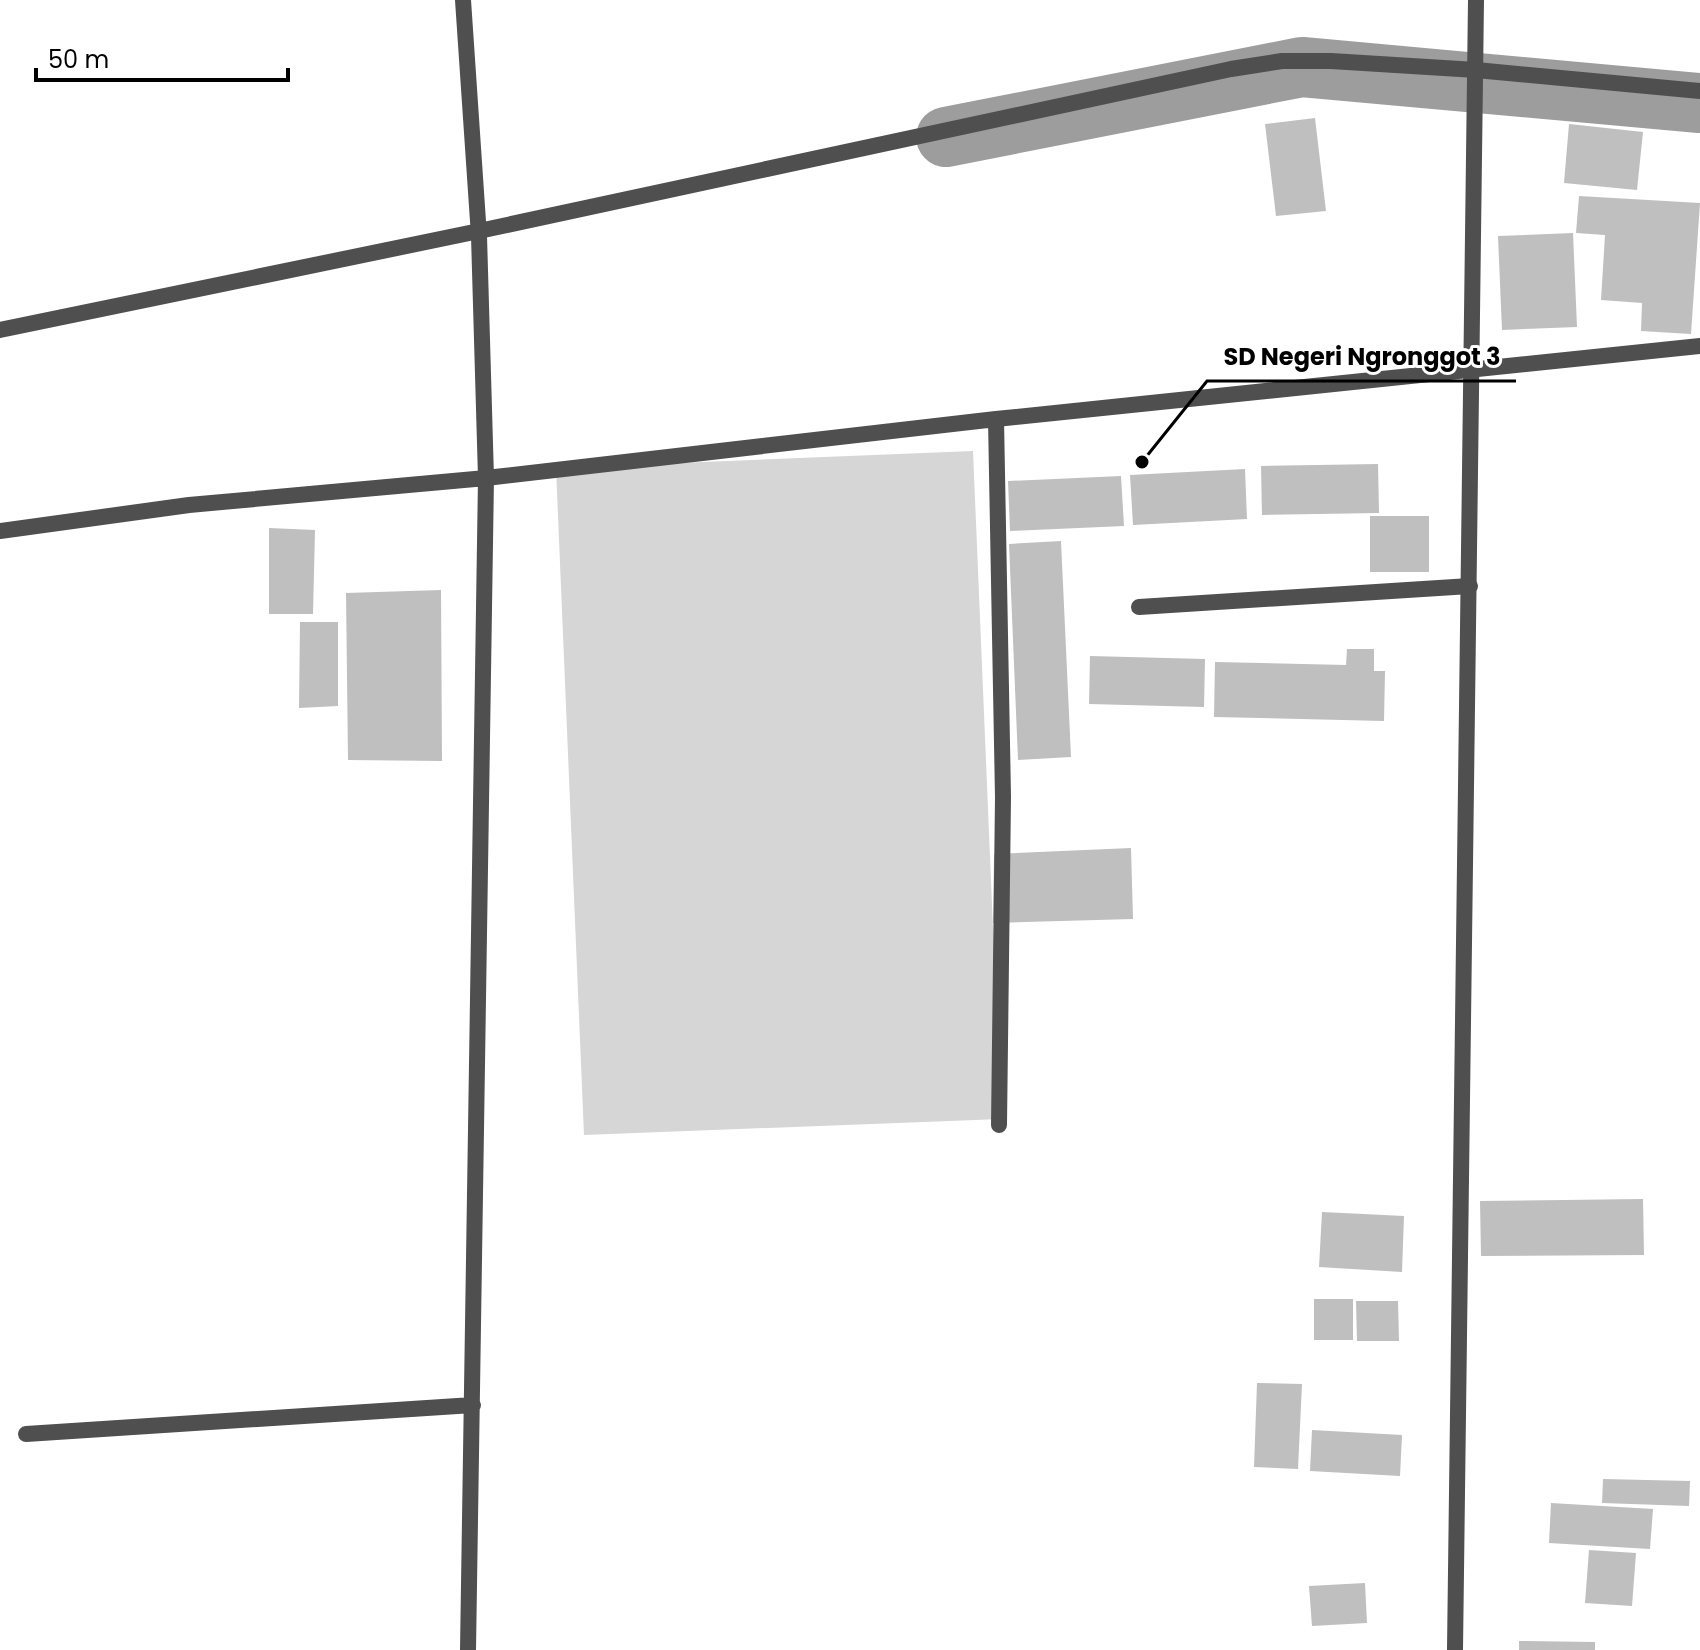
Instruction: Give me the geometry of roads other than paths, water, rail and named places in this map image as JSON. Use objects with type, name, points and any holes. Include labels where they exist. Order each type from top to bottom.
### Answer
[{"type":"street","points":[[463,0],[479,233],[486,478],[468,1650]]},
{"type":"street","points":[[1455,1650],[1476,0]]},
{"type":"street","points":[[0,330],[479,233],[1231,69],[1282,61],[1331,61],[1700,91]]},
{"type":"street","points":[[0,531],[189,505],[486,478],[996,419],[1700,346]]},
{"type":"street","points":[[996,419],[1003,797],[999,1125]]},
{"type":"street","points":[[1139,607],[1470,586]]},
{"type":"street","points":[[26,1434],[473,1405]]},
{"type":"waterway","points":[[946,137],[1302,67],[1700,103]]},
{"type":"place","name":"SD Negeri Ngronggot 3","points":[[1142,462]]}]
